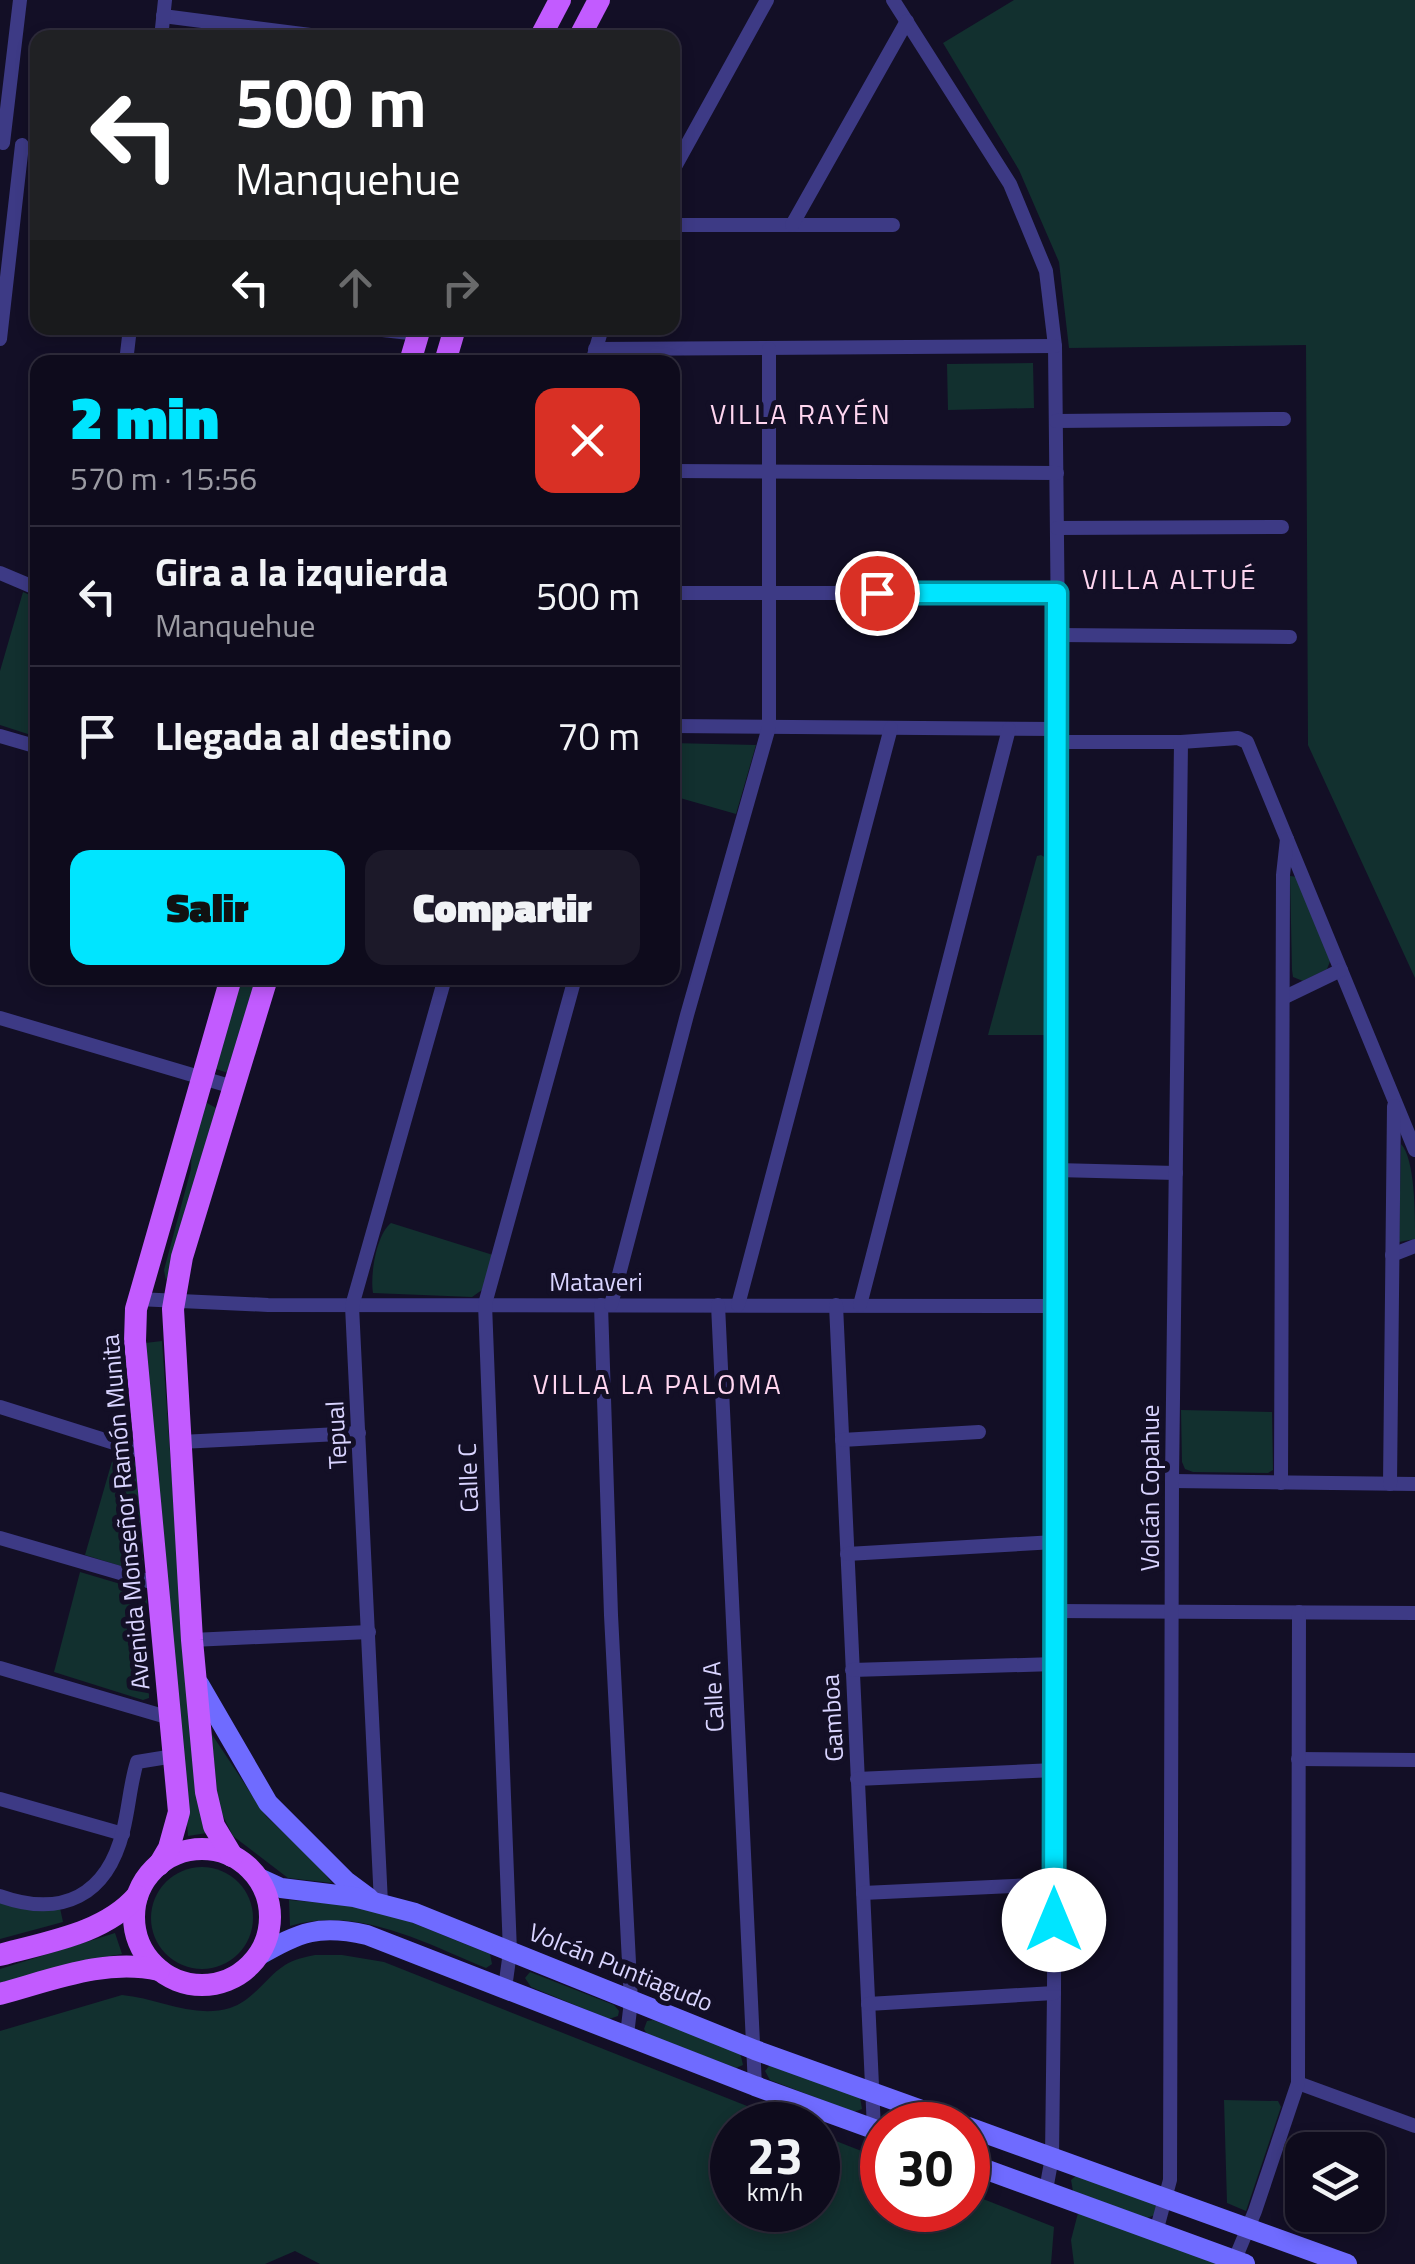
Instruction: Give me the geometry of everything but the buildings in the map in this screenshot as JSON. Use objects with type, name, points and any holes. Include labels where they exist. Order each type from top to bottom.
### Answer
[{"type":"main road","points":[[544,30],[560,0]]},
{"type":"main road","points":[[583,30],[599,0]]},
{"type":"main road","name":"Avenida Monseñor Ramón Munita","points":[[159,1864],[174,1836],[179,1812],[135,1341],[137,1299],[230,985]]},
{"type":"main road","points":[[258,1956],[269,1924],[269,1908],[257,1877],[232,1856],[218,1835],[208,1806],[192,1640],[174,1302],[182,1258],[264,985]]},
{"type":"main road","points":[[196,1678],[242,1762],[276,1812],[346,1881],[378,1902]]},
{"type":"main road","points":[[0,1956],[92,1927],[126,1909],[159,1864],[175,1854],[214,1850],[232,1856]]},
{"type":"main road","name":"Volcán Puntiagudo","points":[[257,1877],[281,1888],[378,1902],[897,2102]]},
{"type":"main road","points":[[137,1896],[136,1936],[145,1955],[175,1980],[212,1985],[230,1980],[258,1956],[300,1933],[339,1929],[408,1948],[860,2124]]},
{"type":"main road","points":[[0,1994],[100,1967],[137,1965],[159,1970]]},
{"type":"main road","name":"Volcán Puntiagudo","points":[[990,2135],[1347,2264]]},
{"type":"main road","points":[[990,2170],[1237,2263]]},
{"type":"street","points":[[0,339],[3,281],[30,146],[2,143],[20,0]]},
{"type":"street","points":[[162,30],[165,0]]},
{"type":"street","points":[[680,158],[767,0]]},
{"type":"street","points":[[893,0],[1010,184],[1046,271],[1055,346],[1058,635],[1054,1993],[1052,2157],[1046,2190]]},
{"type":"street","points":[[163,16],[272,30]]},
{"type":"street","points":[[0,19],[18,22]]},
{"type":"street","points":[[792,225],[907,21]]},
{"type":"street","points":[[680,225],[893,225]]},
{"type":"street","points":[[618,355],[1055,346]]},
{"type":"street","points":[[627,2035],[631,2001],[612,1615],[606,1305],[770,727],[769,349]]},
{"type":"street","points":[[1056,421],[1284,419]]},
{"type":"street","points":[[680,471],[1058,474]]},
{"type":"street","points":[[1057,528],[1282,527]]},
{"type":"street","points":[[0,573],[30,586]]},
{"type":"street","points":[[680,592],[1057,593]]},
{"type":"street","points":[[1058,635],[1290,637]]},
{"type":"street","points":[[680,726],[1009,729],[1057,736],[1181,742],[1238,738],[1247,742],[1415,1150]]},
{"type":"street","points":[[738,1305],[891,728]]},
{"type":"street","points":[[860,1305],[1009,729]]},
{"type":"street","points":[[0,736],[30,745]]},
{"type":"street","name":"Volcán Copahue","points":[[1156,2232],[1170,2180],[1172,1482],[1181,742]]},
{"type":"street","points":[[1282,1482],[1283,875],[1287,839]]},
{"type":"street","points":[[1285,997],[1342,970]]},
{"type":"street","name":"Tepual","points":[[378,1902],[352,1306],[443,985]]},
{"type":"street","name":"Calle C","points":[[505,1988],[510,1952],[485,1304],[572,985]]},
{"type":"street","points":[[0,1018],[234,1087]]},
{"type":"street","points":[[1390,1484],[1394,1100]]},
{"type":"street","points":[[1056,1170],[1176,1172]]},
{"type":"street","points":[[1392,1255],[1415,1246]]},
{"type":"street","name":"Mataveri","points":[[137,1299],[352,1306],[1056,1306]]},
{"type":"street","name":"Calle A","points":[[718,1305],[755,2086]]},
{"type":"street","name":"Gamboa","points":[[836,1305],[873,2102]]},
{"type":"street","points":[[0,1407],[146,1452]]},
{"type":"street","points":[[180,1442],[359,1432]]},
{"type":"street","points":[[842,1440],[978,1432]]},
{"type":"street","points":[[1172,1482],[1415,1484]]},
{"type":"street","points":[[0,1538],[158,1584]]},
{"type":"street","points":[[847,1554],[1055,1542]]},
{"type":"street","points":[[1055,1611],[1415,1613]]},
{"type":"street","points":[[1237,2263],[1298,2083],[1298,1612]]},
{"type":"street","points":[[192,1640],[369,1632]]},
{"type":"street","points":[[852,1670],[1055,1664]]},
{"type":"street","points":[[0,1668],[170,1718]]},
{"type":"street","points":[[0,1896],[40,1906],[66,1902],[83,1894],[104,1875],[122,1834],[137,1762],[174,1756]]},
{"type":"street","points":[[1298,1759],[1415,1760]]},
{"type":"street","points":[[857,1779],[1055,1770]]},
{"type":"street","points":[[0,1799],[122,1834]]},
{"type":"street","points":[[863,1893],[1054,1884]]},
{"type":"street","points":[[868,2004],[1054,1993]]},
{"type":"street","points":[[1298,2083],[1415,2126]]},
{"type":"green space","points":[[1014,0],[1415,0],[1415,978],[1308,745],[1306,345],[1069,348],[1059,262],[1019,170],[943,43]]},
{"type":"green space","points":[[1033,363],[1034,408],[948,410],[947,364]]},
{"type":"green space","points":[[23,592],[30,595],[30,735],[0,725],[0,671]]},
{"type":"green space","points":[[680,743],[756,745],[736,814],[680,798]]},
{"type":"green space","points":[[1037,856],[1046,858],[1047,1035],[988,1035]]},
{"type":"green space","points":[[1290,876],[1298,877],[1331,959],[1327,969],[1303,981],[1293,977],[1292,970]]},
{"type":"green space","points":[[237,985],[256,985],[228,1073],[213,1068]]},
{"type":"green space","points":[[205,1102],[218,1109],[166,1281],[164,1270],[191,1169],[192,1139]]},
{"type":"green space","points":[[1401,1144],[1412,1174],[1415,1239],[1399,1242]]},
{"type":"green space","points":[[391,1223],[493,1255],[482,1290],[472,1297],[373,1293],[375,1256],[381,1236]]},
{"type":"green space","points":[[162,1341],[176,1535],[207,1833],[188,1836],[145,1343]]},
{"type":"green space","points":[[1181,1410],[1272,1412],[1273,1470],[1268,1473],[1185,1469]]},
{"type":"green space","points":[[120,1450],[129,1452],[139,1470],[143,1561],[134,1570],[85,1555],[113,1458]]},
{"type":"green space","points":[[80,1572],[134,1588],[147,1598],[149,1698],[143,1700],[54,1672]]},
{"type":"green space","points":[[211,1733],[266,1816],[332,1883],[288,1878],[233,1836],[219,1808]]},
{"type":"green space","points":[[202,1867],[231,1875],[245,1889],[253,1918],[245,1947],[231,1961],[202,1969],[173,1961],[159,1947],[151,1918],[159,1889],[173,1875]]},
{"type":"green space","points":[[289,1900],[346,1905],[398,1917],[490,1954],[492,1964],[486,1968],[415,1938],[365,1923],[315,1921],[290,1926]]},
{"type":"green space","points":[[0,1903],[60,1908],[63,1922],[0,1939]]},
{"type":"green space","points":[[115,1933],[122,1954],[0,1983],[0,1969]]},
{"type":"green space","points":[[342,1955],[384,1962],[737,2102],[710,2102],[710,2232],[840,2232],[840,2143],[860,2150],[860,2232],[990,2232],[990,2202],[1054,2227],[1051,2264],[320,2264],[295,2251],[265,2264],[0,2264],[0,2031],[122,1995],[189,2010],[230,2008],[296,1960]]},
{"type":"green space","points":[[530,1972],[614,2005],[618,2016],[609,2019],[531,1987],[525,1978]]},
{"type":"green space","points":[[647,2021],[740,2052],[743,2065],[736,2068],[647,2034]]},
{"type":"green space","points":[[770,2065],[860,2097],[860,2110],[854,2112],[840,2107],[840,2102],[828,2102],[770,2080],[765,2071]]},
{"type":"green space","points":[[1224,2100],[1278,2101],[1281,2107],[1246,2211],[1227,2203]]},
{"type":"green space","points":[[1077,2175],[1153,2202],[1157,2207],[1155,2215],[1147,2218],[1073,2191],[1071,2180]]},
{"type":"green space","points":[[1078,2213],[1221,2264],[1074,2264],[1071,2240]]},
{"type":"district","name":"VILLA RAYÉN","points":[[801,413]]},
{"type":"district","name":"VILLA ALTUÉ","points":[[1170,578]]},
{"type":"district","name":"VILLA LA PALOMA","points":[[658,1383]]},
{"type":"route","points":[[877,593],[1057,593],[1054,1920]]}]
